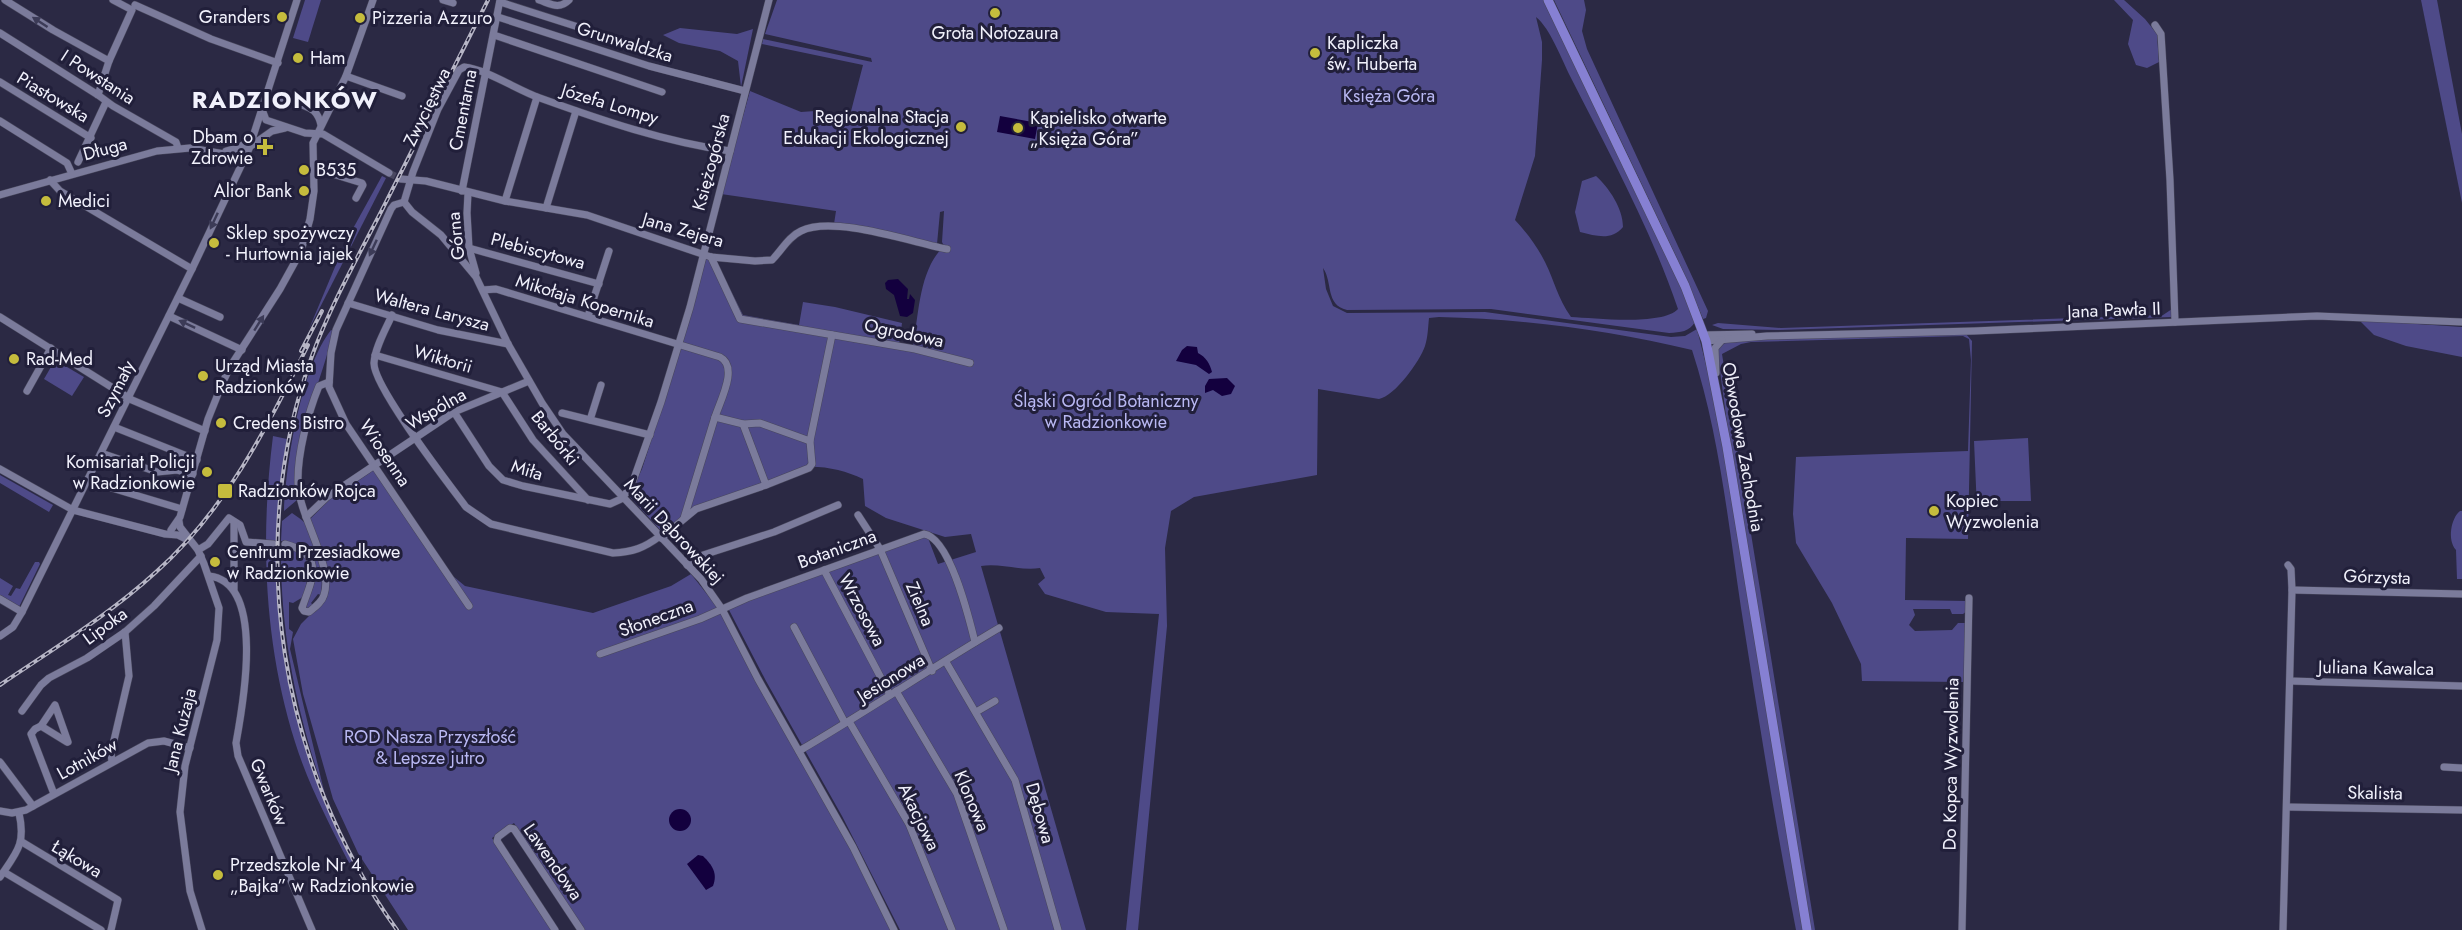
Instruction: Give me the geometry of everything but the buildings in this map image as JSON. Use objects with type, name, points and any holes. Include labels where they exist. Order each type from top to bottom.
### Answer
[{"type":"main road","name":"Obwodowa Zachodnia","points":[[1548,0],[1685,286],[1705,338],[1718,391],[1807,930]]},
{"type":"street","points":[[5,0],[109,61]]},
{"type":"street","points":[[113,0],[278,63]]},
{"type":"street","name":"Szymały","points":[[0,636],[13,627],[22,612],[178,298],[249,149],[266,103],[297,0]]},
{"type":"street","points":[[183,532],[179,523],[181,513],[205,431],[222,384],[230,367],[302,251],[314,191],[313,147],[319,128],[346,76],[373,0]]},
{"type":"street","points":[[443,0],[453,3]]},
{"type":"street","points":[[539,0],[557,7],[563,6],[569,0]]},
{"type":"street","name":"Księżogórska","points":[[623,497],[638,470],[679,345],[769,0]]},
{"type":"street","points":[[500,1],[647,49]]},
{"type":"street","name":"Cmentarna","points":[[465,192],[500,1]]},
{"type":"street","points":[[98,95],[109,61],[134,8]]},
{"type":"street","name":"Grunwaldzka","points":[[498,17],[649,66],[745,91]]},
{"type":"street","points":[[2155,25],[2161,34],[2170,180],[2175,322]]},
{"type":"street","name":"I Powstania","points":[[0,33],[106,102],[176,142],[178,148]]},
{"type":"street","points":[[494,35],[662,92]]},
{"type":"street","name":"Zwycięstwa","points":[[410,180],[438,109],[459,70],[469,68],[485,74]]},
{"type":"street","name":"Józefa Lompy","points":[[485,74],[576,111],[687,143],[730,151]]},
{"type":"street","points":[[346,76],[402,96]]},
{"type":"street","name":"Piastowska","points":[[0,82],[91,138]]},
{"type":"street","points":[[505,201],[537,97]]},
{"type":"street","points":[[266,103],[276,99],[312,110],[318,116],[319,128]]},
{"type":"street","points":[[78,162],[106,102]]},
{"type":"street","points":[[546,208],[576,111]]},
{"type":"street","points":[[263,112],[266,120],[285,128],[305,133],[319,128]]},
{"type":"street","points":[[0,121],[67,164],[72,174]]},
{"type":"street","name":"Długa","points":[[0,195],[143,154],[178,148],[230,154],[241,153],[272,131],[285,128]]},
{"type":"street","points":[[319,128],[389,173]]},
{"type":"street","name":"Długa","points":[[220,152],[240,147],[253,138]]},
{"type":"street","points":[[230,154],[238,160],[239,168]]},
{"type":"street","points":[[313,168],[362,183],[356,198]]},
{"type":"street","name":"Jana Zejera","points":[[401,179],[426,181],[505,201],[587,215],[711,257],[755,261],[772,260],[795,234],[805,229],[822,226],[864,230],[947,249]]},
{"type":"street","points":[[50,180],[60,191],[192,269]]},
{"type":"street","points":[[348,303],[391,209],[404,202],[410,180]]},
{"type":"street","name":"Górna","points":[[465,192],[469,248],[476,277]]},
{"type":"street","name":"Marii Dąbrowskiej","points":[[404,202],[412,212],[441,235],[476,277],[508,344],[563,434],[709,589],[853,847],[894,930]]},
{"type":"street","name":"Plebiscytowa","points":[[469,248],[598,284]]},
{"type":"street","name":"Plebiscytowa","points":[[588,316],[609,251]]},
{"type":"street","name":"Ogrodowa","points":[[711,257],[740,319],[915,349],[970,363]]},
{"type":"street","name":"Mikołaja Kopernika","points":[[483,290],[496,290],[679,345]]},
{"type":"street","points":[[178,298],[220,317]]},
{"type":"street","name":"Waltera Larysza","points":[[348,303],[438,330],[508,344]]},
{"type":"street","name":"Wiosenna","points":[[348,303],[336,330],[331,353],[328,382],[334,400],[346,424],[469,606]]},
{"type":"street","points":[[392,315],[375,355],[376,377],[466,507],[491,524],[613,553],[631,552],[646,547],[696,509],[809,468],[812,464],[810,441],[832,335]]},
{"type":"street","points":[[169,316],[242,350]]},
{"type":"street","name":"Jana Pawła II","points":[[1705,338],[1722,340],[1767,336],[1974,331],[2322,316],[2462,322]]},
{"type":"street","points":[[0,317],[129,397],[205,431]]},
{"type":"street","name":"Jana Pawła II","points":[[1705,338],[1753,333],[1767,336]]},
{"type":"street","points":[[1718,391],[1714,350],[1716,344],[1722,340]]},
{"type":"street","points":[[679,345],[720,357],[728,364],[729,373],[684,518]]},
{"type":"street","points":[[27,390],[51,348]]},
{"type":"street","name":"Wiktorii","points":[[375,355],[502,392]]},
{"type":"street","name":"Wspólna","points":[[306,518],[327,497],[454,412],[529,381]]},
{"type":"street","points":[[285,544],[300,550],[312,566],[312,583],[302,608],[304,612],[309,612],[325,594],[326,578],[299,498],[299,471],[309,414],[319,386],[328,382]]},
{"type":"street","points":[[590,420],[601,385]]},
{"type":"street","name":"Barbórki","points":[[502,392],[533,440],[588,500]]},
{"type":"street","name":"Miła","points":[[454,412],[489,466],[503,480],[610,504],[623,497]]},
{"type":"street","points":[[562,413],[650,435]]},
{"type":"street","points":[[715,417],[743,424],[760,423],[810,441]]},
{"type":"street","points":[[743,424],[766,485]]},
{"type":"street","points":[[114,427],[197,460]]},
{"type":"street","points":[[101,453],[157,472],[177,470],[193,474]]},
{"type":"street","name":"Jana Kużaja","points":[[0,469],[73,510],[178,535],[191,542]]},
{"type":"street","points":[[88,479],[181,513]]},
{"type":"street","points":[[687,565],[697,557],[774,532],[838,505]]},
{"type":"street","points":[[171,530],[181,513]]},
{"type":"street","name":"Zielna","points":[[858,515],[880,549],[932,670]]},
{"type":"street","points":[[199,554],[228,519],[232,518],[240,525],[246,542],[273,544]]},
{"type":"street","name":"Gwarków","points":[[234,522],[234,590],[242,609],[246,640],[244,682],[236,743],[238,756],[312,930]]},
{"type":"street","points":[[161,532],[171,530],[183,532]]},
{"type":"street","name":"Jana Kużaja","points":[[183,532],[199,554],[219,608],[219,630],[214,658],[190,748],[182,789],[181,828],[190,891],[202,930]]},
{"type":"street","name":"Botaniczna","points":[[722,609],[880,549],[927,534],[939,544],[950,562],[975,642]]},
{"type":"street","name":"Lipoka","points":[[22,711],[49,678],[87,658],[125,632],[154,606],[199,554]]},
{"type":"street","points":[[2283,930],[2292,590],[2291,569],[2288,565]]},
{"type":"street","name":"Wrzosowa","points":[[824,570],[893,693]]},
{"type":"street","points":[[209,576],[227,582],[234,590]]},
{"type":"street","name":"Górzysta","points":[[2292,590],[2462,594]]},
{"type":"street","name":"Do Kopca Wyzwolenia","points":[[1962,930],[1969,598]]},
{"type":"street","points":[[0,599],[22,612]]},
{"type":"street","name":"Słoneczna","points":[[600,654],[722,609]]},
{"type":"street","name":"Akacjowa","points":[[794,627],[847,723],[909,824],[952,930]]},
{"type":"street","name":"Jesionowa","points":[[799,751],[999,628]]},
{"type":"street","points":[[112,762],[111,753],[129,676],[125,632]]},
{"type":"street","name":"Dębowa","points":[[946,662],[1016,780],[1058,930]]},
{"type":"street","name":"Juliana Kawalca","points":[[2290,681],[2462,686]]},
{"type":"street","name":"Klonowa","points":[[893,693],[957,794],[1004,930]]},
{"type":"street","points":[[976,712],[996,702]]},
{"type":"street","points":[[41,726],[68,742],[56,705],[41,726],[31,734],[54,794]]},
{"type":"street","name":"Lotników","points":[[19,813],[142,746],[164,741],[190,748]]},
{"type":"street","points":[[0,762],[33,806]]},
{"type":"street","points":[[2444,767],[2462,768]]},
{"type":"street","name":"Skalista","points":[[2287,807],[2462,810]]},
{"type":"street","points":[[0,811],[19,813],[22,842],[2,874],[101,930]]},
{"type":"street","name":"Lawendowa","points":[[555,930],[497,841],[498,837],[510,828],[514,829],[581,930]]},
{"type":"street","name":"Łąkowa","points":[[22,842],[118,900],[111,930]]},
{"type":"green space","points":[[305,0],[321,0],[308,42],[293,38]]},
{"type":"green space","points":[[777,0],[1543,0],[1672,266],[1695,322],[1693,325],[1684,331],[1669,333],[1491,309],[1347,310],[1335,303],[1332,298],[1323,268],[1326,289],[1333,306],[1347,313],[1485,312],[1671,337],[1685,336],[1697,329],[1717,408],[1803,930],[1796,930],[1788,890],[1741,608],[1722,478],[1709,413],[1692,350],[1567,327],[1503,320],[1439,317],[1429,318],[1426,343],[1418,360],[1392,392],[1379,399],[1318,389],[1317,475],[1194,497],[1171,511],[1165,548],[1167,626],[1138,930],[1126,930],[1159,614],[1106,612],[1045,594],[1038,584],[1045,578],[1040,568],[981,566],[1086,930],[900,930],[842,816],[728,608],[925,537],[928,538],[938,564],[976,552],[971,534],[945,537],[886,518],[865,506],[863,479],[843,471],[821,467],[806,467],[680,519],[662,532],[630,497],[642,469],[691,315],[706,259],[715,259],[743,315],[799,325],[803,302],[835,307],[902,323],[899,344],[913,346],[925,279],[929,267],[944,246],[942,242],[944,211],[940,212],[937,244],[834,224],[836,211],[721,194],[750,91],[801,112],[815,111],[849,119],[863,65],[762,44],[763,39],[872,62],[871,58],[765,34]],"holes":[[[1536,17],[1555,45],[1655,249],[1678,309],[1670,314],[1658,318],[1628,320],[1571,317],[1562,303],[1542,256],[1515,220],[1535,156],[1542,60],[1542,42]]]},
{"type":"green space","points":[[1554,0],[1584,0],[1586,10],[1582,31],[1587,49],[1708,311],[1706,318],[1703,319],[1682,269]]},
{"type":"green space","points":[[2114,0],[2124,0],[2145,19],[2157,34],[2159,62],[2147,68],[2136,65],[2128,44],[2133,20]]},
{"type":"green space","points":[[2421,0],[2437,0],[2462,134],[2462,203]]},
{"type":"green space","points":[[680,28],[737,34],[753,29],[741,87],[738,61],[720,51],[679,43],[663,35]]},
{"type":"green space","points":[[382,176],[386,178],[309,329],[345,243]]},
{"type":"green space","points":[[1596,176],[1606,186],[1621,213],[1623,227],[1609,236],[1580,232],[1575,212],[1582,181]]},
{"type":"green space","points":[[2172,309],[2172,317],[1779,330],[1723,329],[1712,325],[1718,323],[1781,328],[2163,315]]},
{"type":"green space","points":[[2359,320],[2462,327],[2462,357],[2406,346],[2374,335]]},
{"type":"green space","points":[[331,330],[333,331],[330,344],[304,430],[297,500],[284,511],[288,468],[303,391],[320,347]]},
{"type":"green space","points":[[1966,334],[1972,341],[1968,539],[1906,538],[1905,600],[1967,601],[1967,611],[1963,614],[1952,614],[1950,609],[1913,609],[1915,615],[1909,625],[1915,631],[1952,630],[1958,623],[1965,623],[1963,682],[1862,681],[1861,664],[1832,603],[1796,543],[1793,514],[1796,457],[1968,451],[1971,360],[1969,339],[1963,336],[1751,342],[1741,344],[1722,354],[1815,930],[1810,930],[1728,431],[1717,348],[1724,343],[1757,339]]},
{"type":"green space","points":[[55,360],[84,377],[72,396],[44,379]]},
{"type":"green space","points":[[273,436],[287,439],[279,494],[276,549],[278,602],[284,655],[295,707],[310,759],[329,810],[352,861],[349,863],[319,803],[300,758],[277,667],[271,629],[266,552]]},
{"type":"green space","points":[[2028,438],[2031,501],[1988,501],[1982,503],[1977,509],[1974,441]]},
{"type":"green space","name":"ROD Nasza Przyszłość & Lepsze jutro","points":[[374,470],[437,563],[465,586],[593,613],[671,586],[691,574],[718,608],[846,839],[891,930],[584,930],[514,823],[492,838],[552,930],[408,930],[358,853],[333,799],[303,694],[293,639],[301,624],[327,598],[329,576],[310,519],[329,500]]},
{"type":"green space","points":[[0,475],[53,505],[49,512],[0,483]]},
{"type":"green space","points":[[2462,511],[2462,579],[2457,579],[2456,550],[2453,546],[2451,529]]},
{"type":"green space","points":[[292,513],[308,528],[318,557],[322,579],[321,595],[318,594],[311,603],[313,605],[310,609],[305,608],[315,581],[313,567],[306,554],[300,549],[281,541],[282,521]]},
{"type":"green space","points":[[281,547],[292,548],[300,552],[308,563],[303,597],[293,603],[289,602],[289,629],[293,632],[290,649],[325,795],[306,734],[292,673],[281,579]]},
{"type":"green space","points":[[35,562],[40,564],[19,607],[0,595],[0,578],[13,586],[8,595],[11,596],[16,588],[20,589]]},
{"type":"shaded area","name":"Kąpielisko otwarte „Księża Góra”","points":[[1000,116],[1038,123],[1035,139],[997,132]]},
{"type":"shaded area","points":[[898,279],[908,289],[907,299],[910,294],[915,300],[913,313],[907,317],[900,316],[894,295],[886,289],[885,283],[888,280]]},
{"type":"shaded area","points":[[1187,346],[1197,347],[1198,353],[1207,361],[1212,372],[1209,374],[1196,365],[1176,361]]},
{"type":"shaded area","points":[[1227,378],[1235,386],[1231,394],[1222,396],[1213,390],[1205,393],[1205,386],[1209,379]]},
{"type":"shaded area","points":[[680,809],[688,812],[691,820],[688,828],[680,831],[672,828],[669,820],[672,812]]},
{"type":"shaded area","points":[[698,855],[706,859],[714,873],[713,886],[706,890],[687,864]]},
{"type":"tunnel","points":[[389,173],[401,179]]},
{"type":"railway","points":[[397,930],[357,867],[325,799],[300,727],[285,653],[278,578],[280,503],[291,428],[312,356],[346,280],[488,0]]},
{"type":"railway","points":[[301,351],[322,311]]},
{"type":"railway","points":[[0,685],[119,603],[181,548],[204,522],[243,466],[308,345]]},
{"type":"place","name":"Grota Notozaura","points":[[995,13]]},
{"type":"place","name":"Granders","points":[[282,17]]},
{"type":"place","name":"Pizzeria Azzuro","points":[[360,18]]},
{"type":"place","name":"Kapliczka św. Huberta","points":[[1315,53]]},
{"type":"place","name":"Ham","points":[[298,58]]},
{"type":"place","name":"Regionalna Stacja Edukacji Ekologicznej","points":[[961,127]]},
{"type":"place","name":"Kąpielisko otwarte „Księża Góra”","points":[[1018,128]]},
{"type":"place","name":"Dbam o Zdrowie","points":[[265,147]]},
{"type":"place","name":"B535","points":[[304,170]]},
{"type":"place","name":"Alior Bank","points":[[304,191]]},
{"type":"place","name":"Medici","points":[[46,201]]},
{"type":"place","name":"Sklep spożywczy - Hurtownia jajek","points":[[214,243]]},
{"type":"place","name":"Rad-Med","points":[[14,359]]},
{"type":"place","name":"Urząd Miasta Radzionków","points":[[203,376]]},
{"type":"place","name":"Credens Bistro","points":[[221,423]]},
{"type":"place","name":"Komisariat Policji w Radzionkowie","points":[[207,472]]},
{"type":"place","name":"Radzionków Rojca","points":[[225,491]]},
{"type":"place","name":"Kopiec Wyzwolenia","points":[[1934,511]]},
{"type":"place","name":"Centrum Przesiadkowe w Radzionkowie","points":[[215,562]]},
{"type":"place","name":"Przedszkole Nr 4 „Bajka” w Radzionkowie","points":[[218,875]]},
{"type":"district","name":"RADZIONKÓW","points":[[285,99]]},
{"type":"park label","name":"Księża Góra","points":[[1389,96]]},
{"type":"park label","name":"Śląski Ogród Botaniczny w Radzionkowie","points":[[1106,411]]}]
